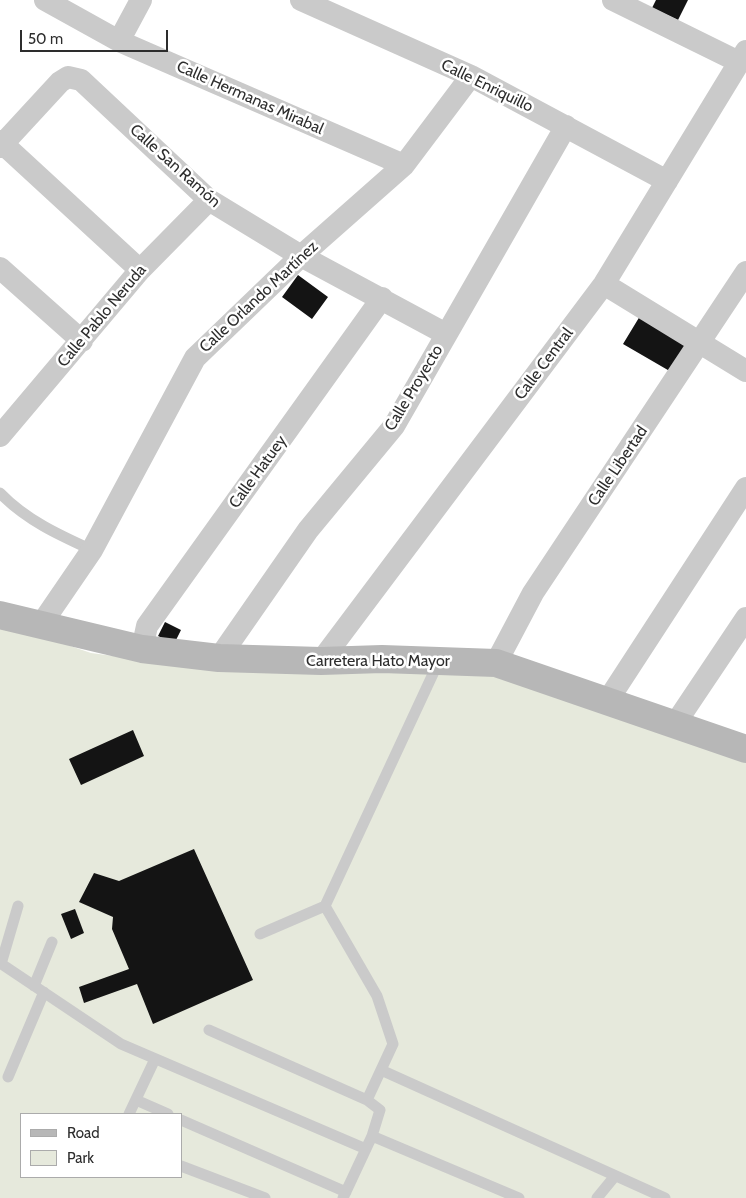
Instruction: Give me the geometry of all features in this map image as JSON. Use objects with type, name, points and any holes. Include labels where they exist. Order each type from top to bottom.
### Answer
[{"type":"street","name":"Calle Hermanas Mirabal","points":[[45,0],[119,41],[404,166]]},
{"type":"street","points":[[119,41],[141,0]]},
{"type":"street","name":"Calle Enriquillo","points":[[301,0],[471,76],[667,182]]},
{"type":"street","points":[[612,0],[743,56]]},
{"type":"street","name":"Calle Central","points":[[321,661],[604,284],[743,56]]},
{"type":"street","name":"Calle Orlando Martínez","points":[[40,626],[92,550],[194,358],[301,256],[404,166],[471,76]]},
{"type":"street","name":"Calle San Ramón","points":[[1,144],[60,82],[68,77],[81,80],[209,200],[301,256],[446,334]]},
{"type":"street","name":"Calle Proyecto","points":[[220,658],[308,530],[394,426],[566,126]]},
{"type":"street","points":[[1,144],[140,270]]},
{"type":"street","name":"Calle Pablo Neruda","points":[[0,436],[140,270],[209,200]]},
{"type":"street","points":[[0,268],[82,341]]},
{"type":"street","name":"Calle Libertad","points":[[496,663],[533,593],[746,272]]},
{"type":"street","points":[[604,284],[746,371]]},
{"type":"street","name":"Calle Hatuey","points":[[142,649],[147,626],[382,298]]},
{"type":"street","points":[[608,700],[746,488]]},
{"type":"street","name":"Carretera Hato Mayor","points":[[0,615],[142,649],[220,658],[321,661],[382,659],[496,663],[746,749]]},
{"type":"street","points":[[675,724],[746,618]]},
{"type":"lane","points":[[0,493],[8,502],[48,530],[92,550]]},
{"type":"lane","points":[[260,934],[326,906],[439,661]]},
{"type":"lane","points":[[18,906],[0,963],[121,1044],[366,1149]]},
{"type":"lane","points":[[326,906],[377,996],[393,1044],[367,1100]]},
{"type":"lane","points":[[8,1077],[39,989],[52,942]]},
{"type":"lane","points":[[182,1120],[344,1195],[372,1136],[380,1110],[367,1100],[209,1030]]},
{"type":"lane","points":[[130,1113],[155,1059]]},
{"type":"lane","points":[[381,1070],[665,1198]]},
{"type":"lane","points":[[136,1100],[166,1113]]},
{"type":"lane","points":[[372,1136],[519,1198]]},
{"type":"lane","points":[[182,1166],[265,1198]]},
{"type":"lane","points":[[597,1198],[614,1176]]},
{"type":"green space","points":[[0,622],[91,653],[196,667],[501,674],[746,758],[746,1198],[0,1198]]},
{"type":"building","points":[[656,0],[688,0],[678,20],[652,8]]},
{"type":"building","points":[[298,275],[328,297],[312,319],[282,297]]},
{"type":"building","points":[[640,316],[689,344],[673,373],[623,344]]},
{"type":"building","points":[[165,622],[181,630],[174,644],[158,636]]},
{"type":"building","points":[[133,730],[144,756],[81,785],[69,759]]},
{"type":"building","points":[[194,849],[253,980],[153,1024],[137,984],[84,1003],[79,987],[129,969],[112,929],[113,917],[79,902],[94,873],[119,881]]},
{"type":"building","points":[[75,909],[84,933],[71,939],[61,914]]}]
